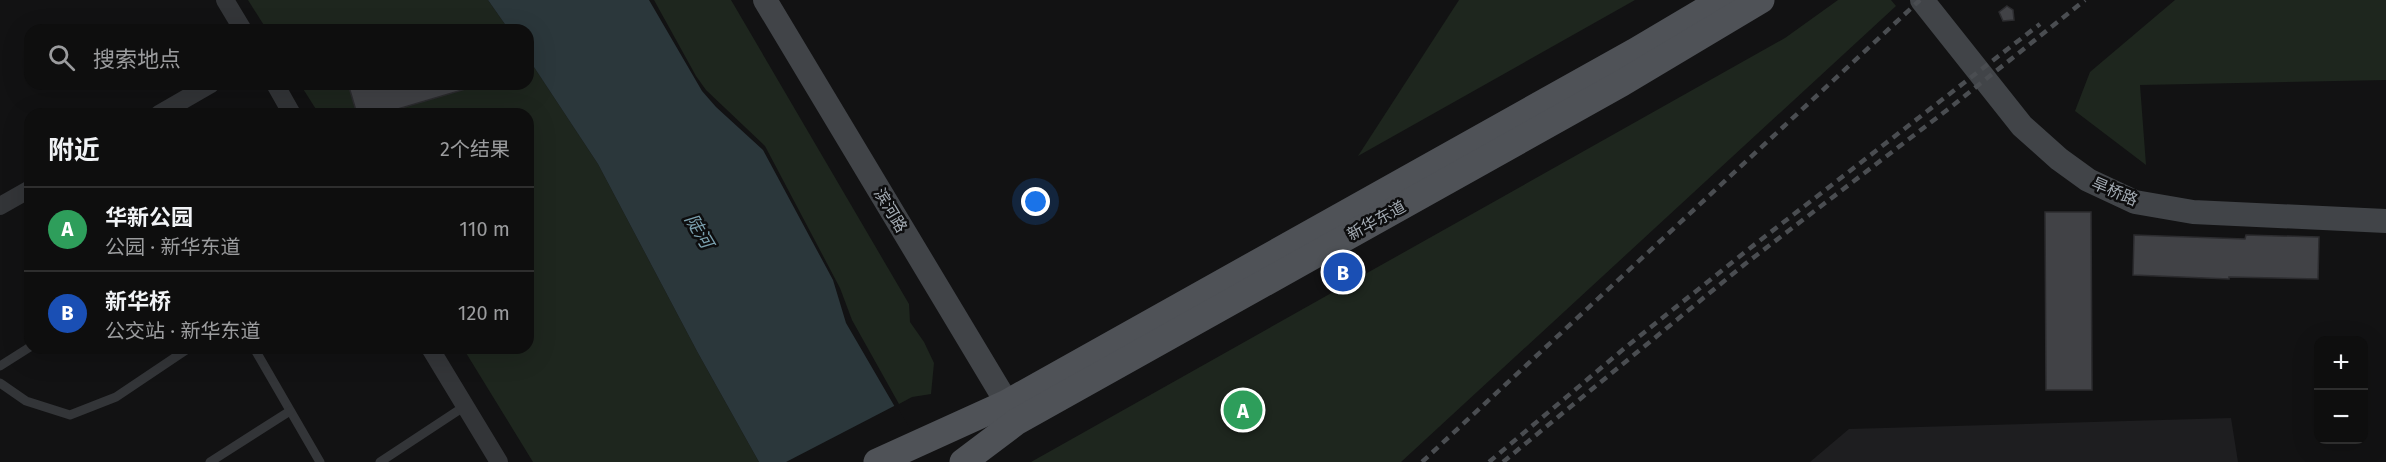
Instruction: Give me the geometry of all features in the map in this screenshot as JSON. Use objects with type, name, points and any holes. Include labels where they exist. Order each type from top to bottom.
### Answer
[{"type":"main road","name":"新华东道","points":[[963,462],[1011,412],[1722,0]]},
{"type":"main road","name":"新华东道","points":[[877,462],[931,436],[1011,412],[1622,83],[1761,0]]},
{"type":"street","points":[[225,0],[239,24]]},
{"type":"street","name":"滨河路","points":[[767,0],[1011,412]]},
{"type":"street","name":"旱桥路","points":[[1922,0],[2022,126],[2059,159],[2088,180],[2135,202],[2193,212],[2386,221]]},
{"type":"street","points":[[169,108],[201,90]]},
{"type":"street","points":[[278,90],[288,108]]},
{"type":"street","points":[[0,206],[24,192]]},
{"type":"street","points":[[434,354],[499,462]]},
{"type":"lane","points":[[0,366],[24,351]]},
{"type":"lane","points":[[0,383],[26,401],[70,415],[116,397],[180,354]]},
{"type":"lane","points":[[257,354],[320,462]]},
{"type":"lane","points":[[380,462],[465,406]]},
{"type":"lane","points":[[210,462],[290,411]]},
{"type":"shaded area","points":[[248,0],[488,0],[505,24],[263,24]]},
{"type":"shaded area","points":[[654,0],[731,0],[909,304],[910,322],[924,342],[934,363],[931,394],[912,397],[899,404],[852,320],[840,288],[765,146],[706,90]]},
{"type":"shaded area","points":[[1459,0],[1635,0],[1358,156]]},
{"type":"shaded area","points":[[1838,0],[1891,0],[1896,6],[1401,462],[1031,462],[1785,38]]},
{"type":"shaded area","points":[[2175,0],[2386,0],[2386,80],[2140,85],[2146,165],[2075,111],[2090,72]]},
{"type":"shaded area","points":[[534,67],[598,164],[698,353],[759,462],[533,462],[467,354],[534,354],[534,108],[315,108],[304,90],[534,90]]},
{"type":"shaded area","points":[[2231,418],[2238,462],[1810,462],[1849,429]]},
{"type":"water","name":"陡河","points":[[488,0],[649,0],[702,91],[763,150],[833,280],[846,323],[927,462],[759,462],[698,353],[598,164],[534,67],[534,24],[505,24]]},
{"type":"pier","points":[[896,405],[930,462],[786,462]]},
{"type":"building","points":[[2007,6],[2013,10],[2014,20],[2003,21],[1999,12]]},
{"type":"building","points":[[350,90],[462,90],[401,108],[355,108]]},
{"type":"building","points":[[2045,212],[2091,212],[2092,390],[2046,390]]},
{"type":"building","points":[[2134,235],[2245,239],[2246,235],[2319,237],[2318,279],[2229,277],[2229,279],[2133,275]]},
{"type":"railway","points":[[1422,462],[1920,0]]},
{"type":"railway","points":[[1503,462],[1745,264],[1951,107],[2085,0]]},
{"type":"railway","points":[[1489,462],[1626,347],[1745,252],[2040,24]]},
{"type":"place","name":"新华桥","points":[[1343,272]]},
{"type":"place","name":"华新公园","points":[[1243,410]]}]
